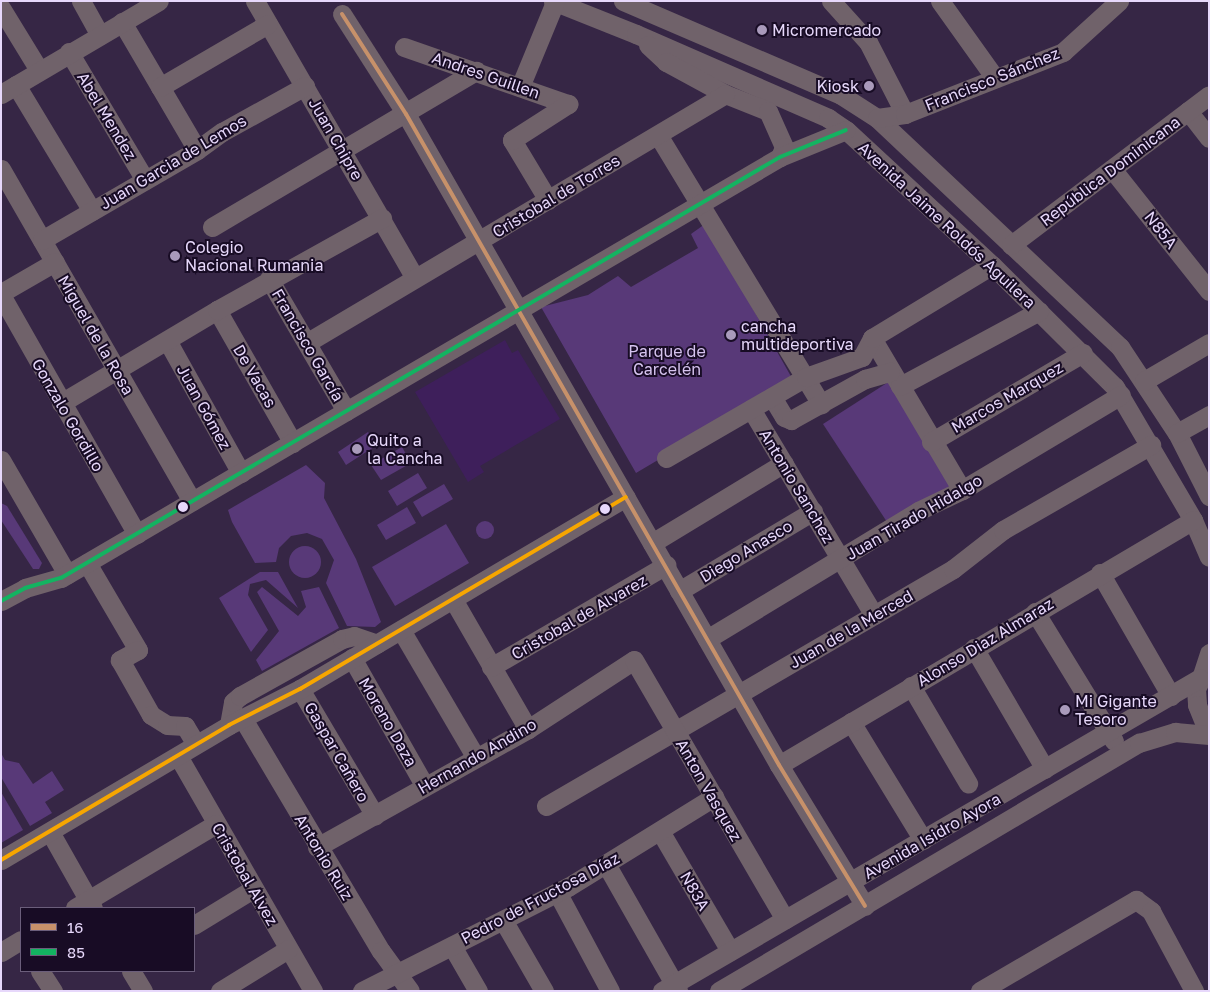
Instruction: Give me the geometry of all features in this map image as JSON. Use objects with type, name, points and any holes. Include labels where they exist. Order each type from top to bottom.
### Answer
[{"type":"street","points":[[81,1],[100,35]]},
{"type":"street","points":[[92,211],[9,90],[69,52],[159,1]]},
{"type":"street","name":"Juan Chipre","points":[[255,1],[415,278]]},
{"type":"street","name":"Avenida Jaime Roldós Aguilera","points":[[623,1],[841,95],[877,118],[1120,347],[1144,380],[1177,433],[1209,496]]},
{"type":"street","points":[[831,1],[868,42],[905,114]]},
{"type":"street","points":[[940,1],[995,78]]},
{"type":"street","points":[[520,86],[554,2]]},
{"type":"street","name":"Avenida Jaime Roldós Aguilera","points":[[554,2],[636,34],[828,118],[846,130],[1083,353],[1120,395],[1151,445],[1193,520],[1209,557]]},
{"type":"street","name":"Francisco Sánchez","points":[[877,118],[905,114],[1063,52],[1108,5]]},
{"type":"street","points":[[1,8],[39,70]]},
{"type":"street","points":[[644,10],[636,34],[666,62],[725,94],[768,111],[784,147],[780,157]]},
{"type":"street","points":[[342,14],[406,114],[738,695],[866,906]]},
{"type":"street","points":[[122,22],[197,150]]},
{"type":"street","points":[[160,87],[268,24]]},
{"type":"street","name":"Andres Guillen","points":[[404,47],[568,104],[512,140],[548,200]]},
{"type":"street","name":"Abel Mendez","points":[[69,52],[145,180]]},
{"type":"street","points":[[212,227],[343,152],[476,71]]},
{"type":"street","name":"Juan Garcia de Lemos","points":[[42,240],[197,150],[222,132],[305,86]]},
{"type":"street","name":"Cristobal de Torres","points":[[308,342],[415,278],[480,242],[725,94]]},
{"type":"street","name":"República Dominicana","points":[[1011,245],[1209,95]]},
{"type":"street","points":[[1188,111],[1209,138]]},
{"type":"street","points":[[1,601],[25,588],[67,574],[87,563],[780,157],[846,130]]},
{"type":"street","points":[[658,134],[702,203],[821,404]]},
{"type":"street","name":"N85A","points":[[1112,168],[1209,291]]},
{"type":"street","name":"Miguel de la Rosa","points":[[1,169],[116,372],[192,501]]},
{"type":"street","points":[[61,403],[168,342],[217,310],[269,280],[382,218]]},
{"type":"street","points":[[1,294],[54,262]]},
{"type":"street","points":[[666,458],[806,377],[843,366],[868,345],[992,266]]},
{"type":"street","name":"Francisco García","points":[[269,280],[308,342],[346,411]]},
{"type":"street","name":"Gonzalo Gordillo","points":[[1,294],[61,403],[137,534]]},
{"type":"street","name":"De Vacas","points":[[217,310],[293,442]]},
{"type":"street","points":[[772,397],[787,420],[821,404],[865,379],[895,379],[1039,312]]},
{"type":"street","name":"Juan Gómez","points":[[168,342],[241,473]]},
{"type":"street","points":[[1144,380],[1209,343]]},
{"type":"street","points":[[865,379],[869,370],[868,345]]},
{"type":"street","points":[[868,345],[895,379],[931,442],[962,490]]},
{"type":"street","name":"Marcos Marquez","points":[[931,442],[1083,353]]},
{"type":"street","name":"Juan Tirado Hidalgo","points":[[707,639],[918,511],[962,490],[1120,395]]},
{"type":"street","name":"Antonio Sanchez","points":[[751,409],[874,615]]},
{"type":"street","points":[[1177,433],[1209,415]]},
{"type":"street","name":"Juan de la Merced","points":[[546,806],[874,615],[974,555],[1003,530],[1151,445]]},
{"type":"street","points":[[1,460],[67,574]]},
{"type":"street","points":[[652,543],[784,463]]},
{"type":"street","points":[[1,860],[196,744],[300,689],[454,601],[626,497]]},
{"type":"street","name":"Diego Anasco","points":[[679,591],[813,511]]},
{"type":"street","name":"Alonso Diaz Almaraz","points":[[779,765],[1100,573],[1193,520]]},
{"type":"street","points":[[87,563],[138,650],[120,660],[151,715],[167,725],[185,726],[196,744]]},
{"type":"street","name":"Cristobal de Alvarez","points":[[491,667],[666,566]]},
{"type":"street","points":[[1100,573],[1171,696]]},
{"type":"street","points":[[454,601],[528,729]]},
{"type":"street","points":[[1035,612],[1122,754]]},
{"type":"street","points":[[401,630],[475,756]]},
{"type":"street","points":[[236,722],[233,702],[240,696],[342,639],[354,636],[377,644]]},
{"type":"street","points":[[974,648],[1045,769]]},
{"type":"street","points":[[1209,653],[1197,705],[1209,734]]},
{"type":"street","name":"Moreno Daza","points":[[352,658],[424,785]]},
{"type":"street","name":"Hernando Andino","points":[[317,847],[375,816],[475,756],[528,729],[634,660]]},
{"type":"street","name":"Anton Vasquez","points":[[634,660],[785,919]]},
{"type":"street","name":"Avenida Isidro Ayora","points":[[671,988],[730,951],[851,883],[1171,696],[1203,674]]},
{"type":"street","points":[[911,686],[968,782]]},
{"type":"street","name":"Gaspar Cañero","points":[[300,689],[375,816]]},
{"type":"street","name":"Antonio Ruiz","points":[[236,722],[317,847],[381,951],[399,973],[410,991]]},
{"type":"street","points":[[851,722],[923,840]]},
{"type":"street","name":"Avenida Isidro Ayora","points":[[719,991],[1155,736],[1192,731],[1209,734]]},
{"type":"street","name":"Cristobal Alvez","points":[[178,756],[313,991]]},
{"type":"street","name":"Pedro de Fructosa Díaz","points":[[362,991],[556,892],[606,864],[714,797]]},
{"type":"street","points":[[50,832],[86,906],[216,824]]},
{"type":"street","name":"N83A","points":[[660,831],[730,951]]},
{"type":"street","points":[[606,864],[671,988]]},
{"type":"street","points":[[195,923],[253,889]]},
{"type":"street","points":[[556,892],[610,991]]},
{"type":"street","points":[[980,991],[1136,900],[1150,911],[1194,991]]},
{"type":"street","points":[[503,920],[544,991]]},
{"type":"street","points":[[1,952],[20,941]]},
{"type":"street","points":[[452,946],[478,991]]},
{"type":"street","points":[[220,991],[288,949]]},
{"type":"street","points":[[41,972],[53,991]]},
{"type":"street","points":[[132,972],[143,991]]},
{"type":"shaded area","points":[[505,340],[512,353],[518,350],[560,419],[480,466],[484,472],[468,482],[415,392]]},
{"type":"green space","name":"Parque de Carcelén","points":[[705,224],[793,380],[636,473],[541,307],[588,295],[618,276],[631,287],[698,248],[691,234]]},
{"type":"green space","points":[[890,381],[955,484],[887,522],[823,424]]},
{"type":"green space","points":[[368,432],[377,445],[346,465],[338,452]]},
{"type":"green space","points":[[402,447],[411,463],[381,480],[371,465]]},
{"type":"green space","points":[[306,465],[325,483],[324,498],[356,559],[381,622],[375,627],[347,626],[326,583],[334,560],[322,539],[307,533],[291,536],[279,548],[276,562],[255,563],[232,522],[228,510]]},
{"type":"green space","points":[[418,473],[427,488],[397,506],[388,491]]},
{"type":"green space","points":[[444,484],[453,499],[422,517],[413,502]]},
{"type":"green space","points":[[1,503],[7,506],[42,563],[39,569],[33,569],[1,520]]},
{"type":"green space","points":[[407,507],[416,523],[386,540],[377,525]]},
{"type":"green space","points":[[485,521],[491,524],[494,530],[491,536],[485,539],[479,536],[476,530],[479,524]]},
{"type":"green space","points":[[446,524],[469,563],[395,606],[372,567]]},
{"type":"green space","points":[[305,546],[311,547],[316,551],[320,556],[320,568],[316,573],[311,577],[305,578],[299,577],[294,573],[290,568],[289,562],[290,556],[294,551],[299,547]]},
{"type":"green space","points":[[260,572],[278,572],[298,608],[266,580],[250,584],[248,595],[268,630],[251,652],[219,598]]},
{"type":"green space","points":[[262,587],[298,616],[306,607],[301,591],[319,587],[339,628],[262,671],[256,660],[279,631],[257,592]]},
{"type":"green space","points":[[1,753],[5,760],[19,763],[33,784],[52,771],[64,790],[45,802],[52,813],[30,826],[1,777]]},
{"type":"green space","points":[[1,792],[23,830],[1,843]]},
{"type":"transit line","name":"16","points":[[342,14],[406,114],[779,765],[865,906]]},
{"type":"transit line","name":"85","points":[[1,601],[25,588],[61,578],[780,157],[846,130]]},
{"type":"transit line","points":[[1,860],[229,725],[300,689],[626,497]]},
{"type":"place","name":"Micromercado","points":[[762,30]]},
{"type":"place","name":"Kiosk","points":[[869,86]]},
{"type":"place","name":"Colegio Nacional Rumania","points":[[175,256]]},
{"type":"place","name":"cancha multideportiva","points":[[731,335]]},
{"type":"place","name":"Quito a la Cancha","points":[[357,449]]},
{"type":"place","name":"Mi Gigante Tesoro","points":[[1065,710]]}]
